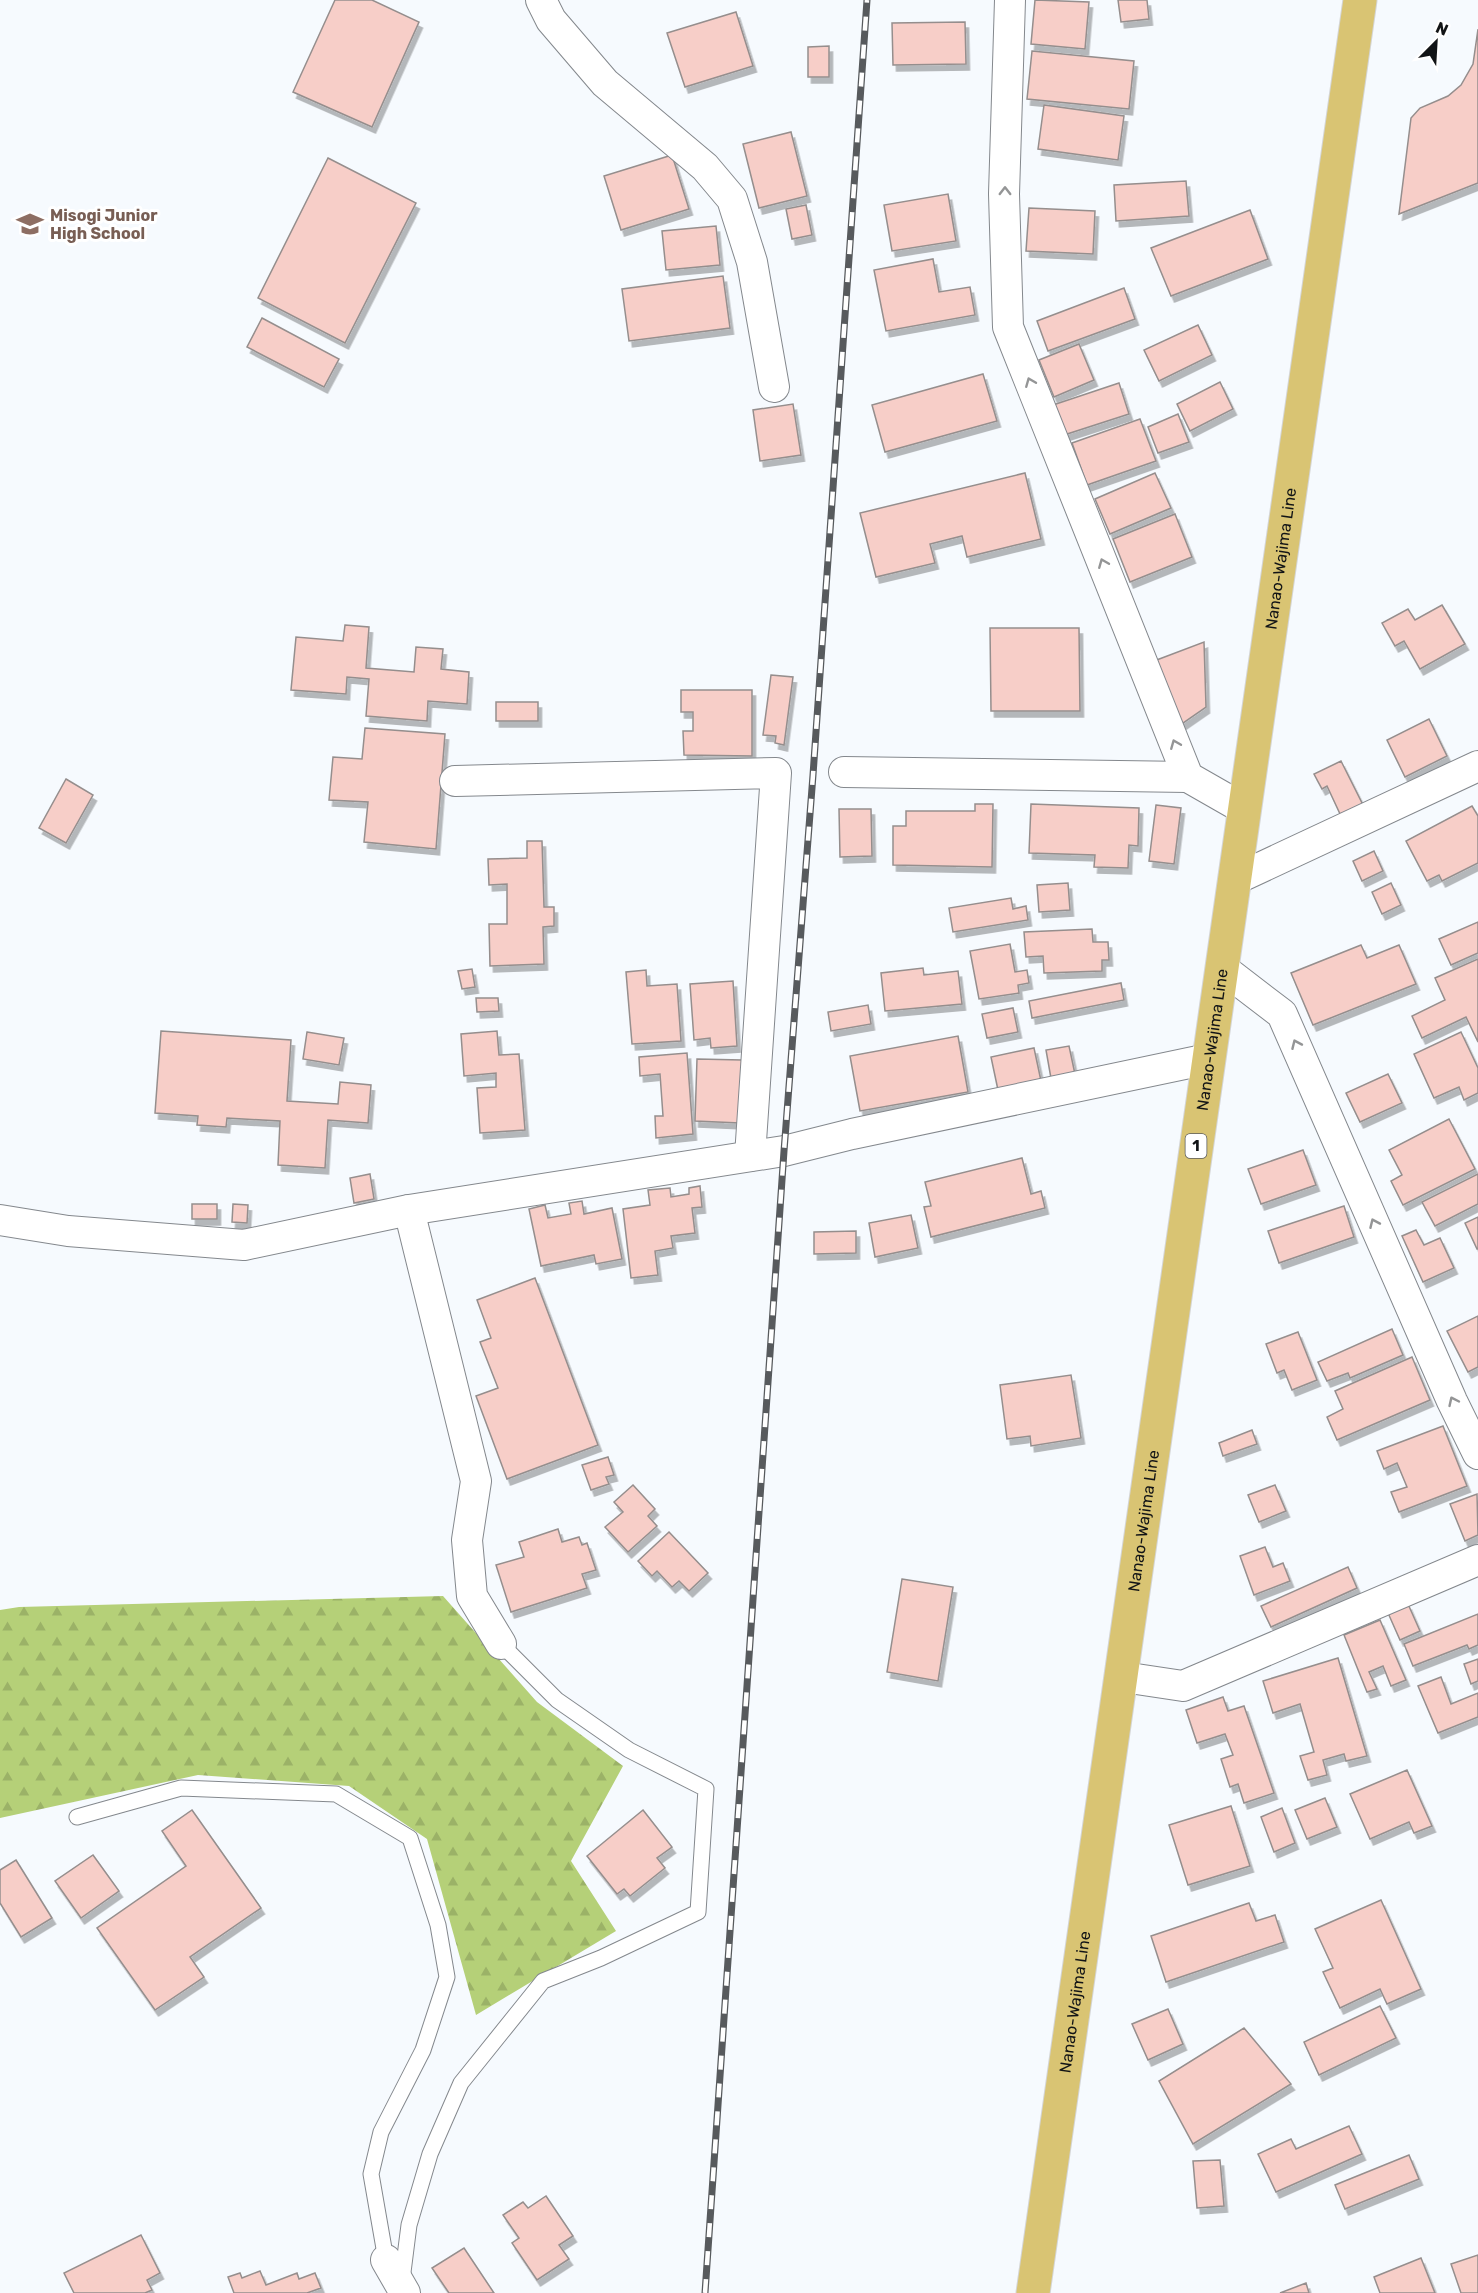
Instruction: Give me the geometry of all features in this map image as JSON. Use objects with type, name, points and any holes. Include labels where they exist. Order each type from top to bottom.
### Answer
[{"type":"main road","name":"Nanao-Wajima Line","points":[[1033,2293],[1123,1677],[1208,1059],[1360,0]]},
{"type":"street","points":[[541,0],[551,20],[605,83],[705,167],[732,199],[752,262],[774,387]]},
{"type":"street","points":[[1010,0],[1004,194],[1008,327],[1188,777]]},
{"type":"street","points":[[1234,880],[1478,766]]},
{"type":"street","points":[[844,772],[1188,777],[1244,809]]},
{"type":"street","points":[[455,781],[776,774],[750,1156]]},
{"type":"street","points":[[1221,968],[1282,1014],[1452,1401],[1478,1454]]},
{"type":"street","points":[[0,1220],[68,1231],[244,1245],[409,1210],[784,1151],[852,1134],[1208,1059]]},
{"type":"street","points":[[409,1210],[476,1481],[467,1540],[472,1596],[501,1644]]},
{"type":"street","points":[[1123,1677],[1183,1686],[1478,1560]]},
{"type":"street","points":[[386,2260],[403,2290]]},
{"type":"lane","points":[[403,2290],[408,2224],[430,2154],[461,2083],[543,1981],[601,1958],[698,1912],[706,1789],[628,1750],[557,1700],[501,1644]]},
{"type":"lane","points":[[77,1817],[181,1788],[336,1794],[410,1838],[438,1925],[447,1977],[423,2050],[381,2132],[371,2174],[386,2260]]},
{"type":"green space","points":[[443,1596],[537,1702],[623,1766],[571,1861],[616,1931],[476,2015],[427,1839],[349,1786],[198,1775],[0,1818],[0,1610],[19,1607]]},
{"type":"building","points":[[335,0],[372,0],[419,22],[372,127],[293,92]]},
{"type":"building","points":[[1035,0],[1089,2],[1085,49],[1031,44]]},
{"type":"building","points":[[1118,0],[1147,0],[1149,19],[1121,22]]},
{"type":"building","points":[[736,12],[753,66],[685,87],[667,33]]},
{"type":"building","points":[[965,22],[966,64],[893,65],[892,23]]},
{"type":"building","points":[[1478,29],[1478,183],[1399,214],[1411,118],[1420,108],[1448,96],[1461,85],[1473,64]]},
{"type":"building","points":[[829,46],[829,77],[808,77],[808,47]]},
{"type":"building","points":[[1032,51],[1134,61],[1129,109],[1027,99]]},
{"type":"building","points":[[1044,105],[1124,116],[1118,160],[1038,149]]},
{"type":"building","points":[[791,132],[807,196],[759,208],[743,144]]},
{"type":"building","points":[[672,155],[689,209],[621,230],[604,176]]},
{"type":"building","points":[[328,158],[416,203],[345,343],[258,298]]},
{"type":"building","points":[[1186,181],[1189,216],[1116,221],[1114,185]]},
{"type":"building","points":[[948,194],[956,241],[892,251],[884,205]]},
{"type":"building","points":[[806,205],[812,235],[792,239],[786,209]]},
{"type":"building","points":[[1029,208],[1095,211],[1093,254],[1026,251]]},
{"type":"building","points":[[1250,210],[1268,259],[1171,296],[1151,248]]},
{"type":"building","points":[[716,226],[720,265],[666,270],[662,231]]},
{"type":"building","points":[[933,259],[939,292],[970,287],[975,315],[886,331],[874,270]]},
{"type":"building","points":[[723,276],[730,328],[629,341],[622,289]]},
{"type":"building","points":[[1124,288],[1135,319],[1048,351],[1037,321]]},
{"type":"building","points":[[262,318],[339,359],[324,387],[247,347]]},
{"type":"building","points":[[1198,325],[1212,355],[1159,381],[1144,350]]},
{"type":"building","points":[[1079,344],[1094,380],[1054,397],[1039,360]]},
{"type":"building","points":[[983,374],[997,421],[885,452],[872,405]]},
{"type":"building","points":[[1220,382],[1233,409],[1190,431],[1177,404]]},
{"type":"building","points":[[1119,383],[1129,414],[1064,435],[1053,405]]},
{"type":"building","points":[[793,404],[801,455],[760,461],[753,410]]},
{"type":"building","points":[[1178,414],[1189,442],[1158,453],[1148,427]]},
{"type":"building","points":[[1140,419],[1156,461],[1087,485],[1072,443]]},
{"type":"building","points":[[1025,473],[1041,539],[967,557],[962,536],[930,544],[935,563],[876,577],[860,513]]},
{"type":"building","points":[[1155,473],[1171,508],[1110,534],[1095,499]]},
{"type":"building","points":[[1175,514],[1192,557],[1130,582],[1113,539]]},
{"type":"building","points":[[1442,605],[1465,644],[1420,669],[1404,641],[1395,646],[1382,623],[1408,609],[1415,620]]},
{"type":"building","points":[[345,625],[369,627],[366,668],[414,672],[416,647],[443,649],[441,669],[469,672],[467,704],[428,701],[427,721],[366,716],[369,679],[347,677],[346,694],[291,690],[296,637],[343,641]]},
{"type":"building","points":[[990,628],[1079,628],[1080,711],[991,711]]},
{"type":"building","points":[[1204,642],[1206,707],[1180,725],[1154,661]]},
{"type":"building","points":[[771,675],[793,677],[784,745],[775,743],[776,736],[763,735]]},
{"type":"building","points":[[681,690],[752,690],[752,756],[684,755],[683,731],[693,731],[693,712],[681,712]]},
{"type":"building","points":[[496,702],[538,702],[538,721],[496,721]]},
{"type":"building","points":[[1429,719],[1447,756],[1405,777],[1387,740]]},
{"type":"building","points":[[365,728],[445,734],[436,849],[364,842],[368,802],[329,800],[333,757],[362,759]]},
{"type":"building","points":[[1341,761],[1363,805],[1341,816],[1327,786],[1322,789],[1314,774]]},
{"type":"building","points":[[66,779],[93,795],[66,843],[39,828]]},
{"type":"building","points":[[975,804],[993,804],[992,867],[893,865],[893,826],[906,826],[906,811],[975,811]]},
{"type":"building","points":[[1031,804],[1139,808],[1138,846],[1129,845],[1128,868],[1094,867],[1095,855],[1029,853]]},
{"type":"building","points":[[1156,805],[1181,808],[1174,864],[1149,861]]},
{"type":"building","points":[[1472,806],[1478,816],[1478,863],[1442,881],[1439,875],[1427,881],[1406,841]]},
{"type":"building","points":[[839,809],[871,809],[872,856],[840,857]]},
{"type":"building","points":[[527,841],[542,841],[544,907],[554,907],[554,926],[543,927],[544,964],[490,966],[489,924],[507,924],[507,884],[489,885],[488,859],[527,858]]},
{"type":"building","points":[[1374,851],[1383,871],[1362,881],[1353,861]]},
{"type":"building","points":[[1068,883],[1070,910],[1039,912],[1037,885]]},
{"type":"building","points":[[1391,883],[1401,905],[1382,914],[1372,892]]},
{"type":"building","points":[[1011,898],[1013,909],[1026,906],[1028,920],[953,932],[949,908]]},
{"type":"building","points":[[1478,922],[1478,953],[1451,965],[1439,939]]},
{"type":"building","points":[[1092,929],[1093,942],[1108,942],[1109,960],[1102,960],[1102,971],[1044,973],[1043,956],[1026,957],[1024,932]]},
{"type":"building","points":[[1010,944],[1015,972],[1027,970],[1029,983],[1018,985],[1019,993],[979,999],[970,951]]},
{"type":"building","points":[[1361,945],[1367,958],[1399,945],[1416,984],[1313,1025],[1291,973]]},
{"type":"building","points":[[1478,959],[1478,1042],[1466,1017],[1422,1038],[1412,1016],[1445,1000],[1435,978]]},
{"type":"building","points":[[923,968],[924,975],[958,971],[962,1004],[885,1011],[881,973]]},
{"type":"building","points":[[472,969],[475,987],[462,989],[458,971]]},
{"type":"building","points":[[646,970],[647,986],[677,984],[681,1041],[632,1044],[626,972]]},
{"type":"building","points":[[733,981],[737,1046],[711,1048],[710,1038],[694,1040],[690,984]]},
{"type":"building","points":[[1121,983],[1124,1000],[1032,1018],[1029,1001]]},
{"type":"building","points":[[476,998],[498,998],[499,1011],[477,1012]]},
{"type":"building","points":[[868,1005],[871,1024],[831,1031],[828,1012]]},
{"type":"building","points":[[1013,1008],[1018,1032],[987,1038],[982,1014]]},
{"type":"building","points":[[161,1031],[291,1040],[287,1101],[338,1104],[340,1082],[371,1085],[368,1123],[328,1120],[325,1168],[278,1165],[280,1121],[227,1118],[226,1127],[197,1125],[198,1116],[155,1113]]},
{"type":"building","points":[[497,1031],[499,1055],[519,1054],[525,1130],[480,1133],[477,1088],[496,1087],[496,1073],[464,1076],[461,1034]]},
{"type":"building","points":[[307,1032],[344,1038],[339,1065],[303,1059]]},
{"type":"building","points":[[1461,1032],[1478,1068],[1478,1093],[1464,1100],[1459,1087],[1434,1098],[1414,1054]]},
{"type":"building","points":[[958,1036],[968,1092],[860,1111],[850,1056]]},
{"type":"building","points":[[1069,1046],[1076,1079],[1052,1084],[1046,1050]]},
{"type":"building","points":[[1034,1048],[1041,1081],[998,1090],[991,1057]]},
{"type":"building","points":[[687,1053],[693,1134],[656,1138],[655,1116],[663,1116],[660,1074],[640,1076],[639,1057]]},
{"type":"building","points":[[697,1059],[742,1060],[740,1123],[695,1121]]},
{"type":"building","points":[[1388,1074],[1402,1103],[1360,1122],[1346,1093]]},
{"type":"building","points":[[1449,1119],[1475,1169],[1403,1205],[1391,1181],[1402,1175],[1389,1150]]},
{"type":"building","points":[[1303,1150],[1316,1185],[1261,1204],[1248,1169]]},
{"type":"building","points":[[1022,1158],[1031,1194],[1041,1191],[1045,1208],[931,1237],[924,1207],[931,1206],[925,1182]]},
{"type":"building","points":[[370,1174],[374,1199],[354,1203],[350,1178]]},
{"type":"building","points":[[1478,1174],[1478,1204],[1435,1226],[1422,1202]]},
{"type":"building","points":[[700,1186],[702,1207],[692,1208],[695,1233],[671,1236],[673,1248],[655,1251],[658,1275],[631,1278],[623,1209],[650,1205],[648,1190],[670,1188],[671,1197],[689,1194],[689,1188]]},
{"type":"building","points":[[582,1201],[584,1214],[612,1208],[622,1259],[596,1264],[594,1255],[541,1266],[529,1209],[545,1205],[548,1218],[571,1214],[569,1203]]},
{"type":"building","points":[[192,1204],[217,1204],[217,1219],[192,1219]]},
{"type":"building","points":[[233,1204],[248,1205],[247,1223],[232,1222]]},
{"type":"building","points":[[1344,1206],[1354,1237],[1279,1263],[1268,1231]]},
{"type":"building","points":[[911,1215],[918,1248],[875,1257],[869,1223]]},
{"type":"building","points":[[1478,1217],[1478,1249],[1477,1249],[1465,1223]]},
{"type":"building","points":[[1416,1230],[1424,1245],[1440,1238],[1454,1268],[1423,1282],[1402,1236]]},
{"type":"building","points":[[856,1231],[856,1253],[814,1254],[814,1232]]},
{"type":"building","points":[[535,1278],[598,1445],[507,1479],[476,1396],[498,1388],[480,1342],[491,1338],[477,1300]]},
{"type":"building","points":[[1478,1316],[1478,1367],[1468,1372],[1447,1331]]},
{"type":"building","points":[[1392,1329],[1403,1355],[1350,1378],[1348,1373],[1327,1381],[1318,1362]]},
{"type":"building","points":[[1298,1332],[1317,1380],[1292,1390],[1284,1370],[1277,1373],[1266,1344]]},
{"type":"building","points":[[1412,1357],[1430,1400],[1337,1440],[1327,1417],[1343,1409],[1335,1391]]},
{"type":"building","points":[[1071,1375],[1081,1438],[1031,1446],[1030,1436],[1007,1439],[1000,1385]]},
{"type":"building","points":[[1443,1426],[1467,1486],[1399,1512],[1391,1492],[1407,1487],[1397,1463],[1384,1469],[1377,1451]]},
{"type":"building","points":[[1252,1430],[1257,1444],[1223,1456],[1219,1443]]},
{"type":"building","points":[[608,1457],[614,1475],[606,1477],[609,1484],[591,1490],[582,1465]]},
{"type":"building","points":[[633,1485],[655,1509],[648,1516],[657,1526],[628,1552],[605,1527],[623,1512],[614,1502]]},
{"type":"building","points":[[1275,1485],[1286,1511],[1259,1522],[1248,1495]]},
{"type":"building","points":[[1477,1494],[1478,1535],[1465,1541],[1450,1504]]},
{"type":"building","points":[[558,1529],[562,1542],[579,1537],[582,1545],[587,1543],[596,1570],[582,1574],[587,1588],[511,1612],[496,1565],[524,1557],[519,1542]]},
{"type":"building","points":[[669,1532],[708,1573],[689,1591],[679,1581],[672,1587],[657,1571],[652,1576],[638,1561]]},
{"type":"building","points":[[1265,1547],[1273,1567],[1283,1563],[1290,1581],[1254,1595],[1240,1556]]},
{"type":"building","points":[[1348,1567],[1357,1588],[1271,1627],[1261,1606]]},
{"type":"building","points":[[902,1579],[953,1587],[938,1681],[887,1672]]},
{"type":"building","points":[[1408,1604],[1420,1631],[1400,1640],[1388,1613]]},
{"type":"building","points":[[1478,1614],[1478,1645],[1469,1649],[1467,1645],[1413,1666],[1404,1644]]},
{"type":"building","points":[[1380,1620],[1406,1680],[1391,1686],[1383,1666],[1369,1672],[1377,1689],[1367,1692],[1344,1635]]},
{"type":"building","points":[[1338,1658],[1367,1756],[1346,1761],[1344,1754],[1323,1760],[1327,1775],[1308,1780],[1300,1756],[1314,1752],[1300,1704],[1273,1713],[1263,1681]]},
{"type":"building","points":[[1478,1659],[1478,1681],[1471,1684],[1464,1664]]},
{"type":"building","points":[[1441,1677],[1451,1704],[1478,1693],[1478,1717],[1438,1733],[1418,1686]]},
{"type":"building","points":[[1223,1697],[1228,1711],[1244,1706],[1274,1793],[1244,1803],[1238,1784],[1230,1787],[1221,1759],[1233,1755],[1225,1734],[1197,1743],[1186,1710]]},
{"type":"building","points":[[1407,1770],[1432,1826],[1414,1833],[1409,1822],[1370,1839],[1350,1794]]},
{"type":"building","points":[[1325,1798],[1337,1827],[1307,1839],[1295,1810]]},
{"type":"building","points":[[1231,1806],[1250,1866],[1188,1885],[1169,1825]]},
{"type":"building","points":[[1282,1808],[1295,1843],[1274,1852],[1261,1817]]},
{"type":"building","points":[[192,1810],[261,1908],[190,1957],[204,1977],[155,2010],[97,1928],[186,1866],[162,1831]]},
{"type":"building","points":[[643,1810],[672,1847],[657,1858],[665,1868],[630,1896],[624,1889],[617,1894],[587,1856]]},
{"type":"building","points":[[93,1855],[119,1891],[81,1918],[55,1881]]},
{"type":"building","points":[[16,1860],[52,1918],[21,1937],[0,1903],[0,1870]]},
{"type":"building","points":[[1381,1900],[1421,1989],[1387,2004],[1380,1989],[1340,2008],[1323,1972],[1333,1968],[1315,1929]]},
{"type":"building","points":[[1249,1903],[1256,1921],[1275,1915],[1284,1942],[1166,1982],[1151,1936]]},
{"type":"building","points":[[1380,2006],[1396,2038],[1319,2075],[1304,2042]]},
{"type":"building","points":[[1168,2009],[1183,2044],[1148,2060],[1132,2024]]},
{"type":"building","points":[[1244,2028],[1291,2084],[1193,2144],[1159,2081]]},
{"type":"building","points":[[1349,2126],[1362,2154],[1276,2192],[1258,2154],[1291,2139],[1296,2149]]},
{"type":"building","points":[[1409,2155],[1419,2179],[1345,2209],[1335,2185]]},
{"type":"building","points":[[1220,2160],[1224,2206],[1197,2208],[1193,2161]]},
{"type":"building","points":[[546,2196],[573,2236],[559,2245],[569,2259],[537,2280],[512,2243],[519,2238],[503,2215],[523,2202],[528,2208]]},
{"type":"building","points":[[141,2235],[160,2273],[147,2280],[152,2290],[145,2293],[74,2293],[64,2273]]},
{"type":"building","points":[[464,2248],[494,2293],[449,2293],[432,2268]]},
{"type":"building","points":[[1478,2255],[1478,2293],[1461,2293],[1451,2264]]},
{"type":"building","points":[[1421,2258],[1435,2293],[1380,2293],[1374,2277]]},
{"type":"building","points":[[260,2271],[266,2285],[297,2273],[299,2279],[315,2273],[321,2288],[307,2293],[234,2293],[228,2277],[240,2273],[242,2278]]},
{"type":"building","points":[[1306,2283],[1309,2293],[1280,2293]]},
{"type":"railway","points":[[705,2293],[867,0]]},
{"type":"place","name":"Misogi Junior High School","points":[[30,224]]}]
